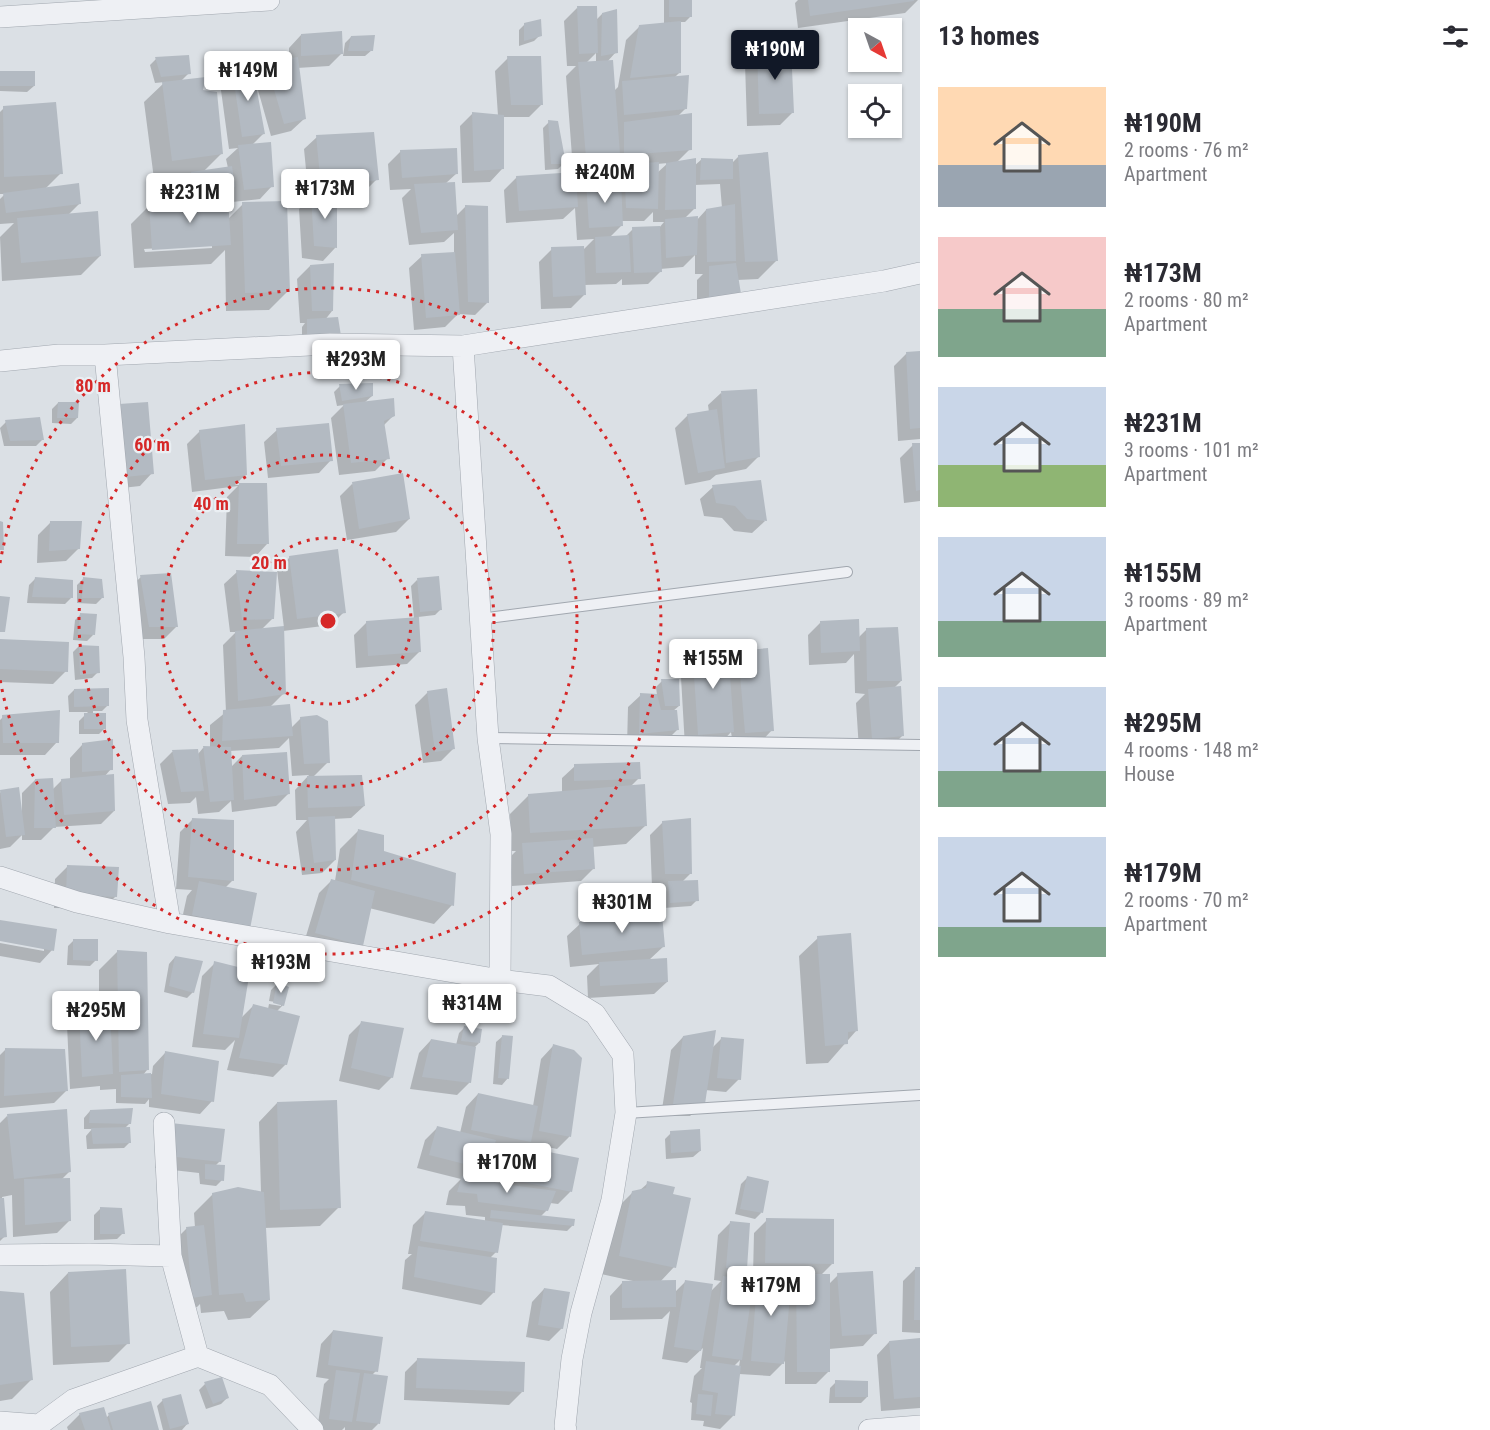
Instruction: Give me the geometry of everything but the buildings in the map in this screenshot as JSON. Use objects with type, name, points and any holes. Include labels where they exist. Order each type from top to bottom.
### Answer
[{"type":"street","points":[[0,17],[269,0]]},
{"type":"street","points":[[0,361],[58,355],[105,355],[330,344],[463,346],[535,333],[884,281],[920,273]]},
{"type":"street","points":[[463,346],[488,738],[501,834],[500,980]]},
{"type":"street","points":[[105,355],[134,657],[136,720],[170,922]]},
{"type":"street","points":[[0,877],[77,902],[170,922],[500,980],[549,986],[595,1014],[623,1055],[626,1113],[612,1200],[572,1359],[566,1430]]},
{"type":"street","points":[[164,1123],[171,1256],[198,1356]]},
{"type":"street","points":[[0,1255],[171,1256]]},
{"type":"street","points":[[0,1422],[38,1428],[73,1400],[138,1375],[198,1356],[270,1385],[313,1430]]},
{"type":"street","points":[[869,1430],[920,1426]]},
{"type":"lane","points":[[480,619],[847,572]]},
{"type":"lane","points":[[488,738],[920,745]]},
{"type":"lane","points":[[626,1113],[920,1095]]}]
